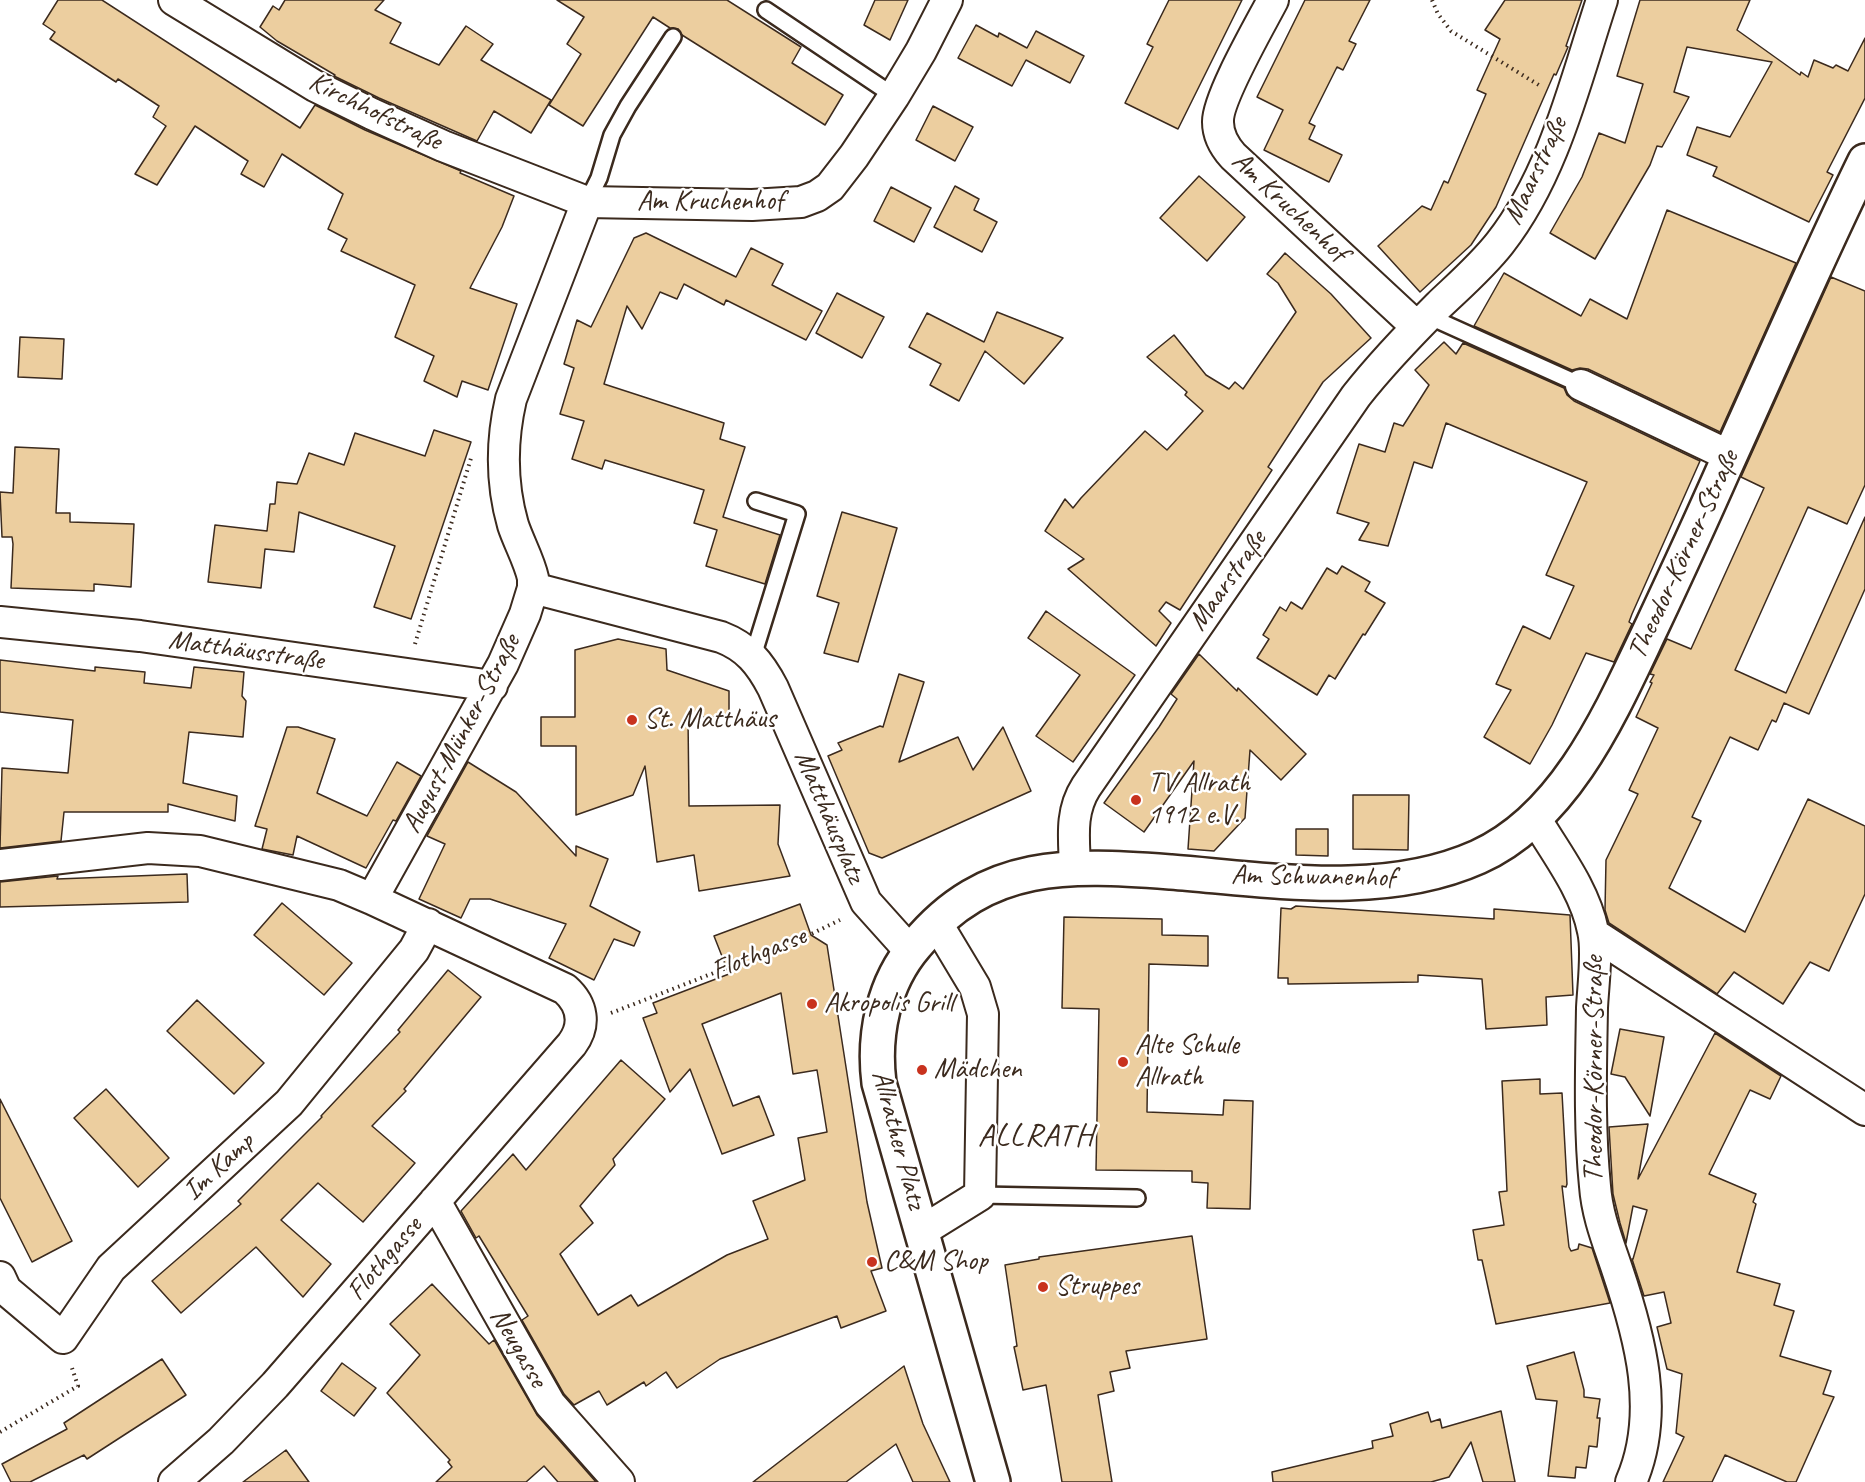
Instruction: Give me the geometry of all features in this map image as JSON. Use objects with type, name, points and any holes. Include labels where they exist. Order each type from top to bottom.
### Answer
[{"type":"street","name":"Kirchhofstraße","points":[[174,0],[315,86],[372,114],[443,146],[587,201]]},
{"type":"street","name":"Am Kruchenhof","points":[[587,201],[773,205],[810,199],[824,192],[836,180],[894,96],[921,51],[947,0]]},
{"type":"street","name":"Am Kruchenhof","points":[[1273,0],[1221,104],[1218,123],[1223,142],[1233,156],[1423,322]]},
{"type":"street","name":"Maarstraße","points":[[1076,867],[1074,817],[1080,796],[1086,787],[1356,396],[1395,350],[1484,261],[1506,235],[1521,212],[1544,167],[1602,0]]},
{"type":"street","name":"Theodor-Körner-Straße","points":[[1631,1482],[1639,1463],[1644,1438],[1645,1382],[1638,1334],[1602,1222],[1595,1188],[1591,1099],[1594,934],[1585,905],[1535,818],[1576,768],[1618,699],[1865,161]]},
{"type":"street","points":[[533,588],[532,573],[509,509],[504,475],[504,434],[511,399],[587,201]]},
{"type":"street","points":[[1581,385],[1730,456]]},
{"type":"street","name":"Matthäusplatz","points":[[533,588],[721,638],[738,645],[753,656],[759,662],[773,688],[866,902],[910,951]]},
{"type":"street","name":"August-Münker-Straße","points":[[372,899],[492,686],[525,614],[533,588]]},
{"type":"street","name":"Matthäusstraße","points":[[0,621],[140,636],[492,686]]},
{"type":"street","name":"Am Schwanenhof","points":[[1076,867],[1309,881],[1396,880],[1437,871],[1477,857],[1504,842],[1535,818]]},
{"type":"street","points":[[0,865],[148,848],[200,850],[339,885],[565,989],[578,1004],[582,1024]]},
{"type":"street","name":"Allrather Platz","points":[[993,1482],[883,1100],[877,1066],[879,1031],[883,1008],[895,977],[910,951],[936,922],[957,905],[989,887],[1038,872],[1076,867]]},
{"type":"street","points":[[936,922],[975,987],[983,1014],[980,1195]]},
{"type":"street","name":"Im Kamp","points":[[63,1338],[111,1268],[289,1102],[414,950],[428,924]]},
{"type":"street","name":"Theodor-Körner-Straße","points":[[1594,934],[1865,1110]]},
{"type":"street","name":"Flothgasse","points":[[174,1482],[221,1441],[329,1326],[572,1044],[582,1024]]},
{"type":"street","name":"Allrather Platz","points":[[922,1231],[980,1195]]},
{"type":"street","name":"Neugasse","points":[[435,1201],[550,1404],[619,1482]]},
{"type":"street","points":[[0,1277],[6,1290],[63,1338]]},
{"type":"lane","points":[[766,10],[894,96]]},
{"type":"lane","name":"Am Kruchenhof","points":[[587,201],[599,178],[612,135],[673,37]]},
{"type":"lane","points":[[1423,322],[1581,385]]},
{"type":"lane","points":[[753,656],[797,514],[756,501]]},
{"type":"lane","points":[[980,1195],[1137,1198]]},
{"type":"path","points":[[1432,0],[1438,14],[1451,31],[1568,103]]},
{"type":"path","points":[[406,673],[472,454]]},
{"type":"path","name":"Flothgasse","points":[[582,1024],[801,939],[835,923],[866,902]]},
{"type":"path","points":[[0,1432],[78,1386],[63,1338]]},
{"type":"building","points":[[58,0],[102,0],[300,128],[315,105],[365,130],[514,196],[502,227],[470,288],[517,304],[488,390],[462,381],[457,397],[424,381],[434,356],[395,337],[415,285],[341,251],[347,239],[328,229],[343,194],[282,154],[264,187],[241,174],[248,161],[195,126],[157,185],[135,174],[166,126],[153,117],[159,106],[118,79],[116,82],[50,39],[55,32],[43,24]]},
{"type":"building","points":[[285,0],[384,0],[375,10],[401,23],[390,43],[439,65],[466,26],[493,44],[481,60],[551,100],[531,133],[494,111],[477,141],[334,76],[277,41],[260,27],[273,6],[279,10]]},
{"type":"building","points":[[557,0],[727,0],[801,47],[792,63],[843,95],[825,125],[682,35],[678,29],[670,28],[653,17],[583,126],[549,105],[581,54],[567,44],[584,17]]},
{"type":"building","points":[[875,0],[908,0],[890,40],[864,25]]},
{"type":"building","points":[[1169,0],[1242,0],[1178,129],[1125,103],[1153,47],[1147,44]]},
{"type":"building","points":[[1305,0],[1370,0],[1349,41],[1356,44],[1343,70],[1337,67],[1309,123],[1315,126],[1309,139],[1342,155],[1329,182],[1264,150],[1283,110],[1257,97]]},
{"type":"building","points":[[1505,0],[1582,0],[1566,46],[1568,47],[1496,207],[1471,245],[1420,292],[1378,246],[1422,206],[1431,210],[1444,181],[1448,183],[1486,94],[1477,90],[1500,39],[1485,30]]},
{"type":"building","points":[[1640,0],[1750,0],[1737,30],[1800,75],[1801,72],[1808,77],[1814,60],[1833,68],[1836,65],[1848,71],[1865,38],[1865,98],[1827,172],[1833,175],[1809,222],[1713,176],[1717,167],[1687,155],[1697,127],[1730,137],[1772,62],[1687,47],[1674,92],[1689,97],[1662,147],[1657,146],[1650,165],[1595,259],[1550,233],[1582,177],[1599,133],[1625,143],[1643,84],[1617,76]]},
{"type":"building","points":[[976,25],[998,37],[999,33],[1027,48],[1036,31],[1084,56],[1070,83],[1026,60],[1012,86],[958,58]]},
{"type":"building","points":[[933,106],[973,127],[955,161],[916,140]]},
{"type":"building","points":[[1199,176],[1245,217],[1207,261],[1160,218]]},
{"type":"building","points":[[955,186],[979,199],[974,210],[997,222],[982,252],[934,227]]},
{"type":"building","points":[[891,187],[931,208],[914,242],[874,221]]},
{"type":"building","points":[[1667,210],[1796,263],[1720,432],[1588,369],[1572,370],[1474,326],[1504,273],[1581,316],[1590,299],[1627,319]]},
{"type":"building","points":[[646,233],[736,277],[751,248],[783,264],[772,285],[822,311],[806,340],[726,300],[724,305],[684,284],[677,299],[660,292],[642,329],[627,306],[604,384],[724,423],[720,439],[745,447],[723,517],[780,535],[765,584],[706,566],[717,530],[694,523],[704,490],[605,460],[602,469],[572,459],[584,421],[560,414],[574,368],[564,364],[577,320],[591,327],[634,238]]},
{"type":"building","points":[[1285,253],[1331,294],[1371,338],[1323,382],[1268,467],[1272,470],[1180,610],[1166,602],[1159,611],[1171,623],[1156,646],[1068,569],[1084,559],[1045,531],[1065,499],[1073,508],[1145,431],[1167,450],[1203,411],[1185,395],[1187,392],[1147,357],[1174,335],[1206,375],[1229,389],[1235,382],[1243,389],[1296,312],[1278,283],[1267,274]]},
{"type":"building","points":[[1831,277],[1865,291],[1865,485],[1847,524],[1808,507],[1735,670],[1786,693],[1865,517],[1865,589],[1809,714],[1784,703],[1776,722],[1772,720],[1758,750],[1730,737],[1692,817],[1701,821],[1669,888],[1745,932],[1808,799],[1865,826],[1865,894],[1829,971],[1810,962],[1783,1004],[1734,972],[1717,994],[1609,923],[1605,910],[1606,860],[1638,794],[1629,790],[1658,728],[1636,717],[1652,683],[1650,682],[1654,675],[1650,674],[1667,639],[1691,649],[1764,488],[1741,477]]},
{"type":"building","points":[[837,293],[884,317],[862,358],[816,333]]},
{"type":"building","points":[[997,312],[1063,338],[1024,384],[985,351],[959,401],[930,385],[941,364],[909,347],[927,313],[984,342]]},
{"type":"building","points":[[20,337],[64,339],[62,379],[18,377]]},
{"type":"building","points":[[1444,342],[1456,354],[1463,343],[1564,388],[1567,395],[1574,401],[1700,461],[1632,614],[1629,622],[1632,624],[1614,662],[1586,653],[1552,725],[1530,764],[1484,737],[1511,690],[1496,684],[1523,626],[1550,639],[1574,586],[1546,575],[1587,482],[1446,423],[1432,468],[1414,462],[1388,546],[1359,540],[1369,523],[1337,513],[1359,444],[1385,452],[1394,423],[1403,426],[1429,385],[1415,370]]},
{"type":"building","points":[[434,430],[471,442],[411,619],[374,607],[395,546],[299,512],[294,552],[265,549],[261,588],[208,582],[215,525],[267,531],[270,504],[275,504],[277,482],[297,484],[309,453],[344,465],[355,433],[425,456]]},
{"type":"building","points":[[15,447],[59,449],[56,513],[70,513],[70,522],[134,524],[131,587],[94,584],[94,591],[11,588],[13,544],[12,537],[2,537],[0,492],[13,493]]},
{"type":"building","points":[[842,512],[897,528],[858,662],[824,653],[839,603],[817,596]]},
{"type":"building","points":[[1342,566],[1370,582],[1365,591],[1385,603],[1335,679],[1329,675],[1317,695],[1257,658],[1269,639],[1263,635],[1280,607],[1286,611],[1291,602],[1302,609],[1327,568],[1337,574]]},
{"type":"building","points":[[1046,611],[1135,675],[1073,762],[1036,736],[1080,675],[1028,638]]},
{"type":"building","name":"St. Matthäus","points":[[618,639],[666,649],[667,670],[729,691],[729,717],[688,717],[689,806],[780,805],[778,844],[790,876],[699,891],[694,855],[657,862],[645,766],[633,795],[576,815],[576,746],[541,746],[541,717],[575,717],[575,650]]},
{"type":"building","points":[[1199,654],[1306,754],[1281,780],[1250,750],[1245,818],[1214,851],[1188,849],[1194,761],[1144,832],[1104,803],[1177,699],[1171,694]]},
{"type":"building","points":[[0,660],[95,671],[95,667],[145,672],[144,683],[191,688],[194,667],[244,672],[242,696],[246,701],[243,737],[189,732],[183,783],[237,796],[235,821],[168,804],[168,812],[64,812],[61,841],[0,848],[2,768],[68,773],[73,720],[0,712]]},
{"type":"building","points":[[899,674],[924,682],[899,762],[958,737],[973,770],[1003,727],[1031,791],[882,858],[869,853],[828,756],[842,750],[838,743],[880,726],[883,727]]},
{"type":"building","points":[[287,727],[298,727],[335,739],[317,793],[367,816],[397,762],[421,776],[366,868],[297,836],[293,855],[262,849],[267,829],[255,826]]},
{"type":"building","points":[[468,762],[516,792],[576,856],[576,846],[608,859],[590,906],[640,932],[634,946],[614,939],[594,980],[549,958],[566,924],[490,899],[470,899],[461,918],[419,899],[445,844],[427,836]]},
{"type":"building","points":[[1353,795],[1409,795],[1408,850],[1353,849]]},
{"type":"building","points":[[1296,829],[1328,829],[1328,856],[1296,855]]},
{"type":"building","points":[[187,874],[188,902],[0,907],[0,882],[58,876],[57,879]]},
{"type":"building","points":[[282,903],[352,963],[324,995],[254,935]]},
{"type":"building","points":[[800,904],[811,935],[827,945],[867,1202],[882,1268],[871,1271],[886,1311],[841,1328],[837,1316],[720,1359],[677,1388],[666,1372],[646,1386],[644,1382],[607,1405],[599,1391],[574,1405],[564,1394],[522,1320],[528,1316],[479,1236],[476,1238],[461,1211],[513,1154],[526,1170],[621,1060],[665,1099],[613,1159],[615,1165],[580,1206],[593,1223],[560,1254],[598,1315],[631,1295],[638,1306],[727,1255],[768,1239],[753,1201],[805,1180],[798,1138],[827,1132],[817,1070],[793,1074],[781,993],[702,1024],[733,1106],[759,1096],[774,1135],[722,1154],[690,1069],[670,1092],[643,1018],[657,1013],[653,1003],[729,974],[714,936]]},
{"type":"building","points":[[1296,906],[1494,919],[1494,909],[1570,915],[1573,995],[1546,997],[1547,1025],[1486,1029],[1482,979],[1418,975],[1418,982],[1288,984],[1288,978],[1278,978],[1281,908],[1291,909]]},
{"type":"building","points":[[1064,917],[1162,919],[1162,935],[1208,936],[1208,966],[1149,964],[1147,1112],[1223,1115],[1224,1100],[1253,1101],[1250,1209],[1207,1208],[1208,1183],[1192,1182],[1192,1171],[1096,1170],[1099,1009],[1062,1008]]},
{"type":"building","points":[[448,970],[481,997],[404,1089],[406,1091],[372,1126],[415,1163],[363,1222],[318,1183],[281,1220],[331,1264],[303,1297],[256,1247],[181,1313],[152,1281],[241,1204],[238,1201],[322,1117],[400,1032],[398,1030]]},
{"type":"building","points":[[197,1000],[264,1063],[234,1094],[167,1031]]},
{"type":"building","points":[[1620,1029],[1664,1037],[1650,1116],[1625,1077],[1611,1074]]},
{"type":"building","points":[[1715,1033],[1781,1076],[1770,1099],[1750,1090],[1709,1174],[1756,1194],[1753,1202],[1756,1204],[1737,1272],[1780,1284],[1774,1305],[1794,1311],[1780,1356],[1831,1371],[1823,1394],[1834,1397],[1796,1482],[1787,1482],[1725,1455],[1712,1482],[1663,1482],[1684,1437],[1676,1433],[1682,1374],[1667,1369],[1657,1327],[1671,1323],[1664,1292],[1644,1296],[1632,1259],[1647,1210],[1633,1206],[1626,1243],[1620,1223],[1613,1194],[1609,1127],[1648,1124],[1638,1179]]},
{"type":"building","points":[[1540,1079],[1540,1094],[1562,1093],[1567,1184],[1566,1187],[1562,1186],[1569,1247],[1571,1251],[1578,1249],[1579,1244],[1592,1248],[1610,1303],[1496,1324],[1482,1260],[1478,1260],[1473,1230],[1504,1225],[1499,1192],[1507,1191],[1502,1081]]},
{"type":"building","points":[[106,1089],[169,1158],[138,1187],[74,1118]]},
{"type":"building","points":[[0,1099],[72,1241],[32,1262],[0,1198]]},
{"type":"building","points":[[1192,1236],[1207,1339],[1126,1351],[1130,1368],[1110,1372],[1114,1391],[1098,1395],[1112,1482],[1062,1482],[1046,1385],[1023,1390],[1014,1347],[1017,1346],[1005,1265],[1039,1259],[1039,1257]]},
{"type":"building","points":[[432,1284],[489,1344],[494,1340],[537,1415],[596,1482],[558,1482],[544,1466],[526,1482],[436,1482],[452,1467],[448,1462],[450,1460],[387,1393],[420,1355],[390,1324]]},
{"type":"building","points":[[1574,1352],[1584,1397],[1600,1399],[1597,1418],[1600,1418],[1597,1447],[1589,1446],[1586,1468],[1576,1467],[1575,1478],[1548,1476],[1557,1401],[1536,1399],[1527,1366]]},
{"type":"building","points":[[162,1359],[186,1395],[87,1459],[84,1455],[30,1482],[11,1482],[2,1464],[67,1429],[64,1423]]},
{"type":"building","points":[[342,1363],[376,1388],[354,1416],[321,1391]]},
{"type":"building","points":[[904,1366],[923,1424],[950,1482],[913,1482],[896,1444],[846,1482],[753,1482]]},
{"type":"building","points":[[1501,1411],[1515,1482],[1483,1482],[1471,1442],[1449,1477],[1431,1482],[1273,1482],[1272,1472],[1373,1448],[1372,1441],[1393,1436],[1390,1424],[1428,1412],[1431,1422],[1440,1419],[1442,1428]]},
{"type":"building","points":[[286,1450],[309,1482],[243,1482]]},
{"type":"place","name":"St. Matthäus","points":[[632,720]]},
{"type":"place","name":"TV Allrath 1912 e.V.","points":[[1136,800]]},
{"type":"place","name":"Akropolis Grill","points":[[812,1004]]},
{"type":"place","name":"Alte Schule Allrath","points":[[1123,1062]]},
{"type":"place","name":"Mädchen","points":[[922,1070]]},
{"type":"place","name":"C&M Shop","points":[[872,1262]]},
{"type":"place","name":"Struppes","points":[[1043,1287]]},
{"type":"district","name":"ALLRATH","points":[[1036,1137]]}]
